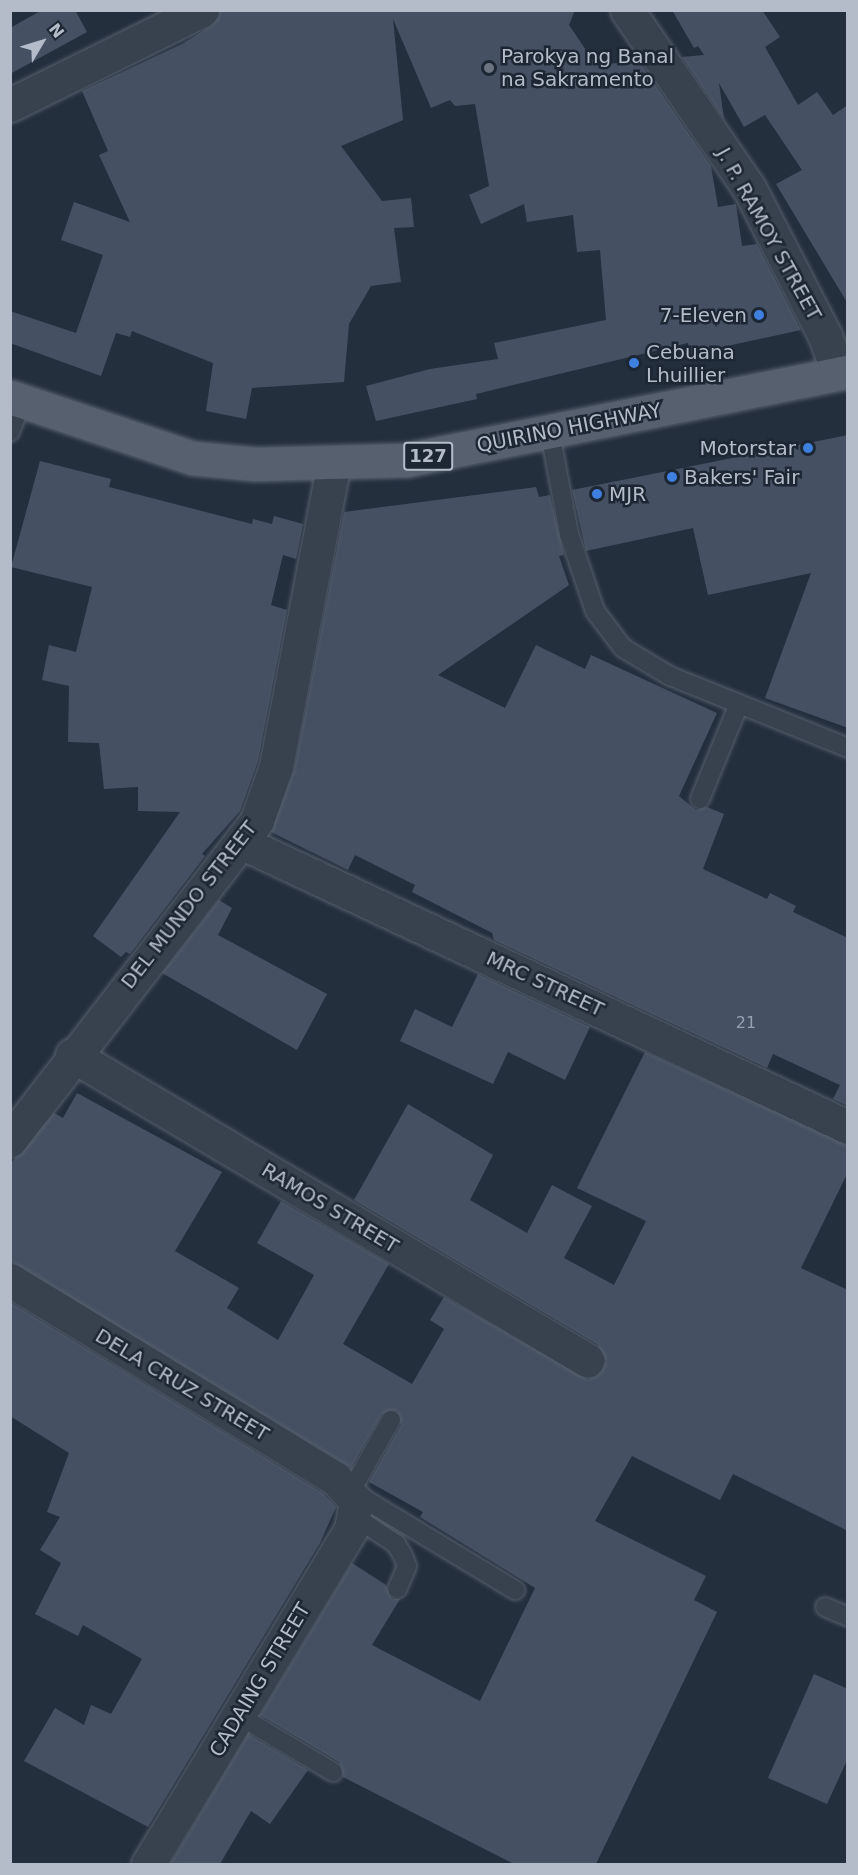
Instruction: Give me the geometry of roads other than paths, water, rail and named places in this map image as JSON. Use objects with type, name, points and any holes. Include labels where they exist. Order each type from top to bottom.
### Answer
[{"type":"main road","name":"QUIRINO HIGHWAY","points":[[16,399],[192,458],[256,464],[406,460],[843,373]]},
{"type":"street","points":[[10,105],[202,10]]},
{"type":"street","name":"J. P. RAMOY STREET","points":[[627,10],[749,188],[843,373]]},
{"type":"street","name":"DEL MUNDO STREET","points":[[10,1140],[72,1055],[243,843],[256,820],[276,766],[334,462]]},
{"type":"street","name":"MRC STREET","points":[[243,843],[848,1127]]},
{"type":"street","name":"RAMOS STREET","points":[[72,1055],[587,1360]]},
{"type":"street","name":"DELA CRUZ STREET","points":[[10,1280],[353,1504]]},
{"type":"street","name":"CADAING STREET","points":[[148,1864],[238,1715],[353,1504]]},
{"type":"lane","points":[[10,432],[16,399]]},
{"type":"lane","points":[[550,433],[569,534],[595,610],[623,648],[670,676],[848,748]]},
{"type":"lane","points":[[700,799],[739,704]]},
{"type":"lane","points":[[353,1504],[391,1420]]},
{"type":"lane","points":[[353,1504],[396,1544],[402,1554],[407,1566],[397,1589]]},
{"type":"lane","points":[[353,1504],[514,1590]]},
{"type":"lane","points":[[825,1607],[848,1617]]},
{"type":"lane","points":[[238,1715],[333,1772]]},
{"type":"place","name":"Parokya ng Banal na Sakramento","points":[[489,68]]},
{"type":"place","name":"7-Eleven","points":[[759,315]]},
{"type":"place","name":"Cebuana Lhuillier","points":[[634,363]]},
{"type":"place","name":"Motorstar","points":[[808,448]]},
{"type":"place","name":"Bakers' Fair","points":[[672,477]]},
{"type":"place","name":"MJR","points":[[597,494]]}]
